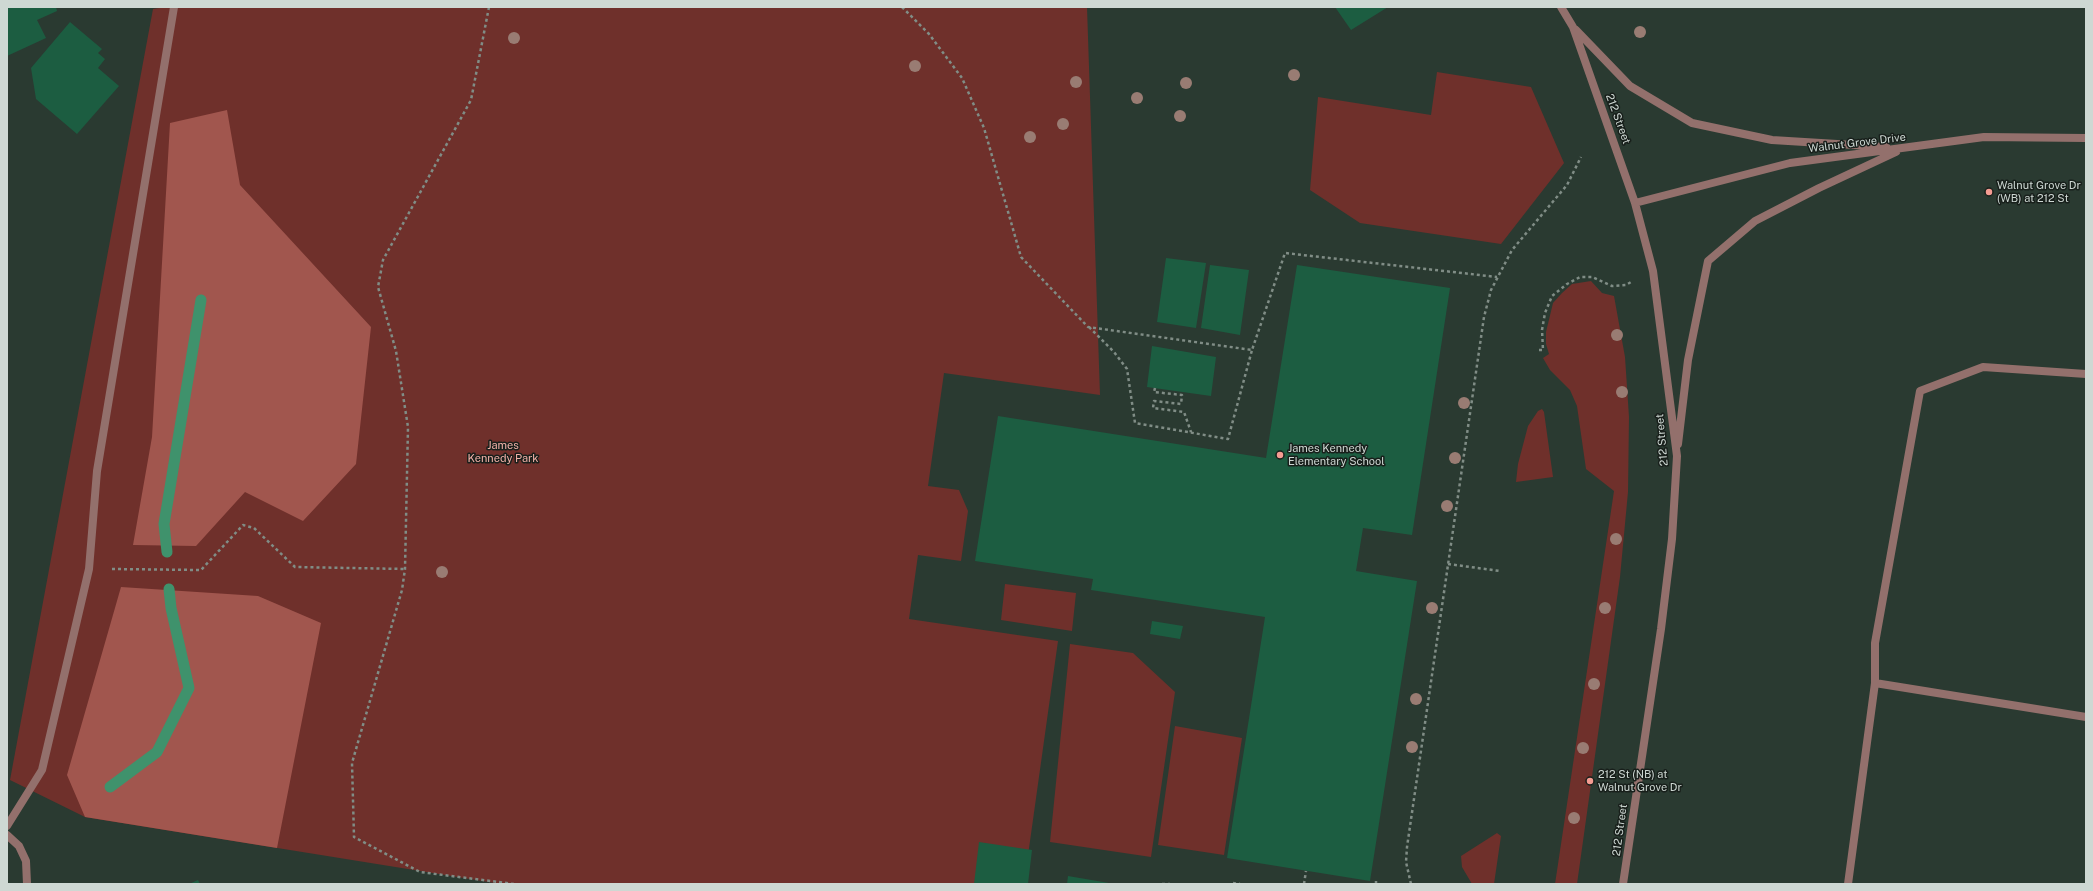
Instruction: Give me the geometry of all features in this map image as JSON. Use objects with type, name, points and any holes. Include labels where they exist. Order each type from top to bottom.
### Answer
[{"type":"street","points":[[7,826],[42,770],[90,569],[97,471],[174,7]]},
{"type":"street","name":"212 Street","points":[[1561,7],[1573,27],[1635,203],[1653,271],[1677,456],[1672,539],[1661,628],[1623,884]]},
{"type":"street","points":[[1573,27],[1630,86],[1692,123],[1772,140],[1905,148]]},
{"type":"street","name":"Walnut Grove Drive","points":[[1635,203],[1790,163],[1984,137],[2086,138]]},
{"type":"street","points":[[1677,456],[1688,360],[1708,261],[1755,221],[1819,188],[1905,148]]},
{"type":"street","points":[[1848,884],[1875,683],[1875,643],[1920,392],[1983,367],[2086,374]]},
{"type":"street","points":[[1875,683],[2086,717]]},
{"type":"street","points":[[7,835],[19,846],[26,861],[27,884]]},
{"type":"path","points":[[489,7],[471,100],[383,260],[378,287],[396,351],[408,426],[405,569],[402,590],[352,763],[354,837],[420,872],[514,884]]},
{"type":"path","points":[[902,7],[929,34],[962,78],[984,128],[1021,257],[1114,352],[1127,369],[1135,423],[1228,439],[1252,350],[1285,253],[1497,277]]},
{"type":"path","points":[[1410,884],[1406,862],[1407,847],[1484,317],[1497,277],[1512,250],[1567,185],[1582,157]]},
{"type":"path","points":[[1539,350],[1543,350],[1542,330],[1545,313],[1552,296],[1567,284],[1580,277],[1592,277],[1612,286],[1626,285],[1653,271]]},
{"type":"path","points":[[1088,327],[1252,350]]},
{"type":"path","points":[[1155,388],[1154,392],[1182,395],[1181,404],[1154,401],[1153,408],[1184,412],[1191,433]]},
{"type":"path","points":[[90,569],[202,570],[243,525],[254,528],[295,566],[405,569]]},
{"type":"path","points":[[1448,564],[1500,571]]},
{"type":"path","points":[[1304,884],[1306,871]]},
{"type":"path","points":[[1233,882],[1240,884]]},
{"type":"path","points":[[1162,884],[1170,884]]},
{"type":"green space","name":"James Kennedy Park","points":[[165,7],[1087,7],[1100,395],[944,373],[928,486],[959,490],[968,511],[961,561],[918,555],[909,619],[1058,641],[1024,884],[501,884],[85,817],[10,780],[153,9]]},
{"type":"green space","points":[[1437,72],[1531,87],[1564,163],[1501,244],[1360,223],[1310,190],[1318,97],[1431,115]]},
{"type":"green space","points":[[1591,281],[1602,293],[1614,296],[1625,357],[1629,417],[1628,492],[1620,577],[1577,884],[1555,884],[1614,491],[1586,469],[1577,406],[1570,390],[1550,370],[1543,358],[1549,354],[1546,344],[1546,332],[1553,303],[1572,284]]},
{"type":"green space","points":[[1542,409],[1544,412],[1553,477],[1516,482],[1518,464],[1528,426],[1538,411]]},
{"type":"green space","points":[[1005,584],[1076,593],[1072,631],[1001,620]]},
{"type":"green space","points":[[1070,644],[1133,653],[1175,692],[1151,857],[1050,842]]},
{"type":"green space","points":[[1175,726],[1242,738],[1224,855],[1158,845]]},
{"type":"green space","points":[[1497,833],[1501,836],[1494,884],[1472,884],[1462,867],[1461,856]]},
{"type":"shaded area","points":[[227,110],[240,185],[371,327],[356,464],[303,521],[245,492],[196,546],[133,545],[152,437],[170,123]]},
{"type":"shaded area","points":[[121,587],[258,596],[321,623],[277,848],[85,817],[67,775]]},
{"type":"building","points":[[7,7],[56,7],[57,11],[37,20],[46,38],[7,56]]},
{"type":"building","points":[[1335,7],[1388,7],[1351,30]]},
{"type":"building","points":[[70,22],[102,49],[98,53],[105,59],[98,68],[119,86],[77,134],[36,99],[31,68]]},
{"type":"building","points":[[1166,258],[1206,263],[1196,328],[1157,322]]},
{"type":"building","points":[[1210,265],[1249,270],[1240,335],[1201,328]]},
{"type":"building","points":[[1297,265],[1450,288],[1412,535],[1363,528],[1356,571],[1417,581],[1370,881],[1227,858],[1265,617],[1091,590],[1093,579],[975,561],[998,416],[1266,458]]},
{"type":"building","points":[[1152,346],[1216,357],[1211,396],[1147,387]]},
{"type":"building","points":[[1152,621],[1183,626],[1180,639],[1150,634]]},
{"type":"building","points":[[979,842],[1032,850],[1028,884],[974,884]]},
{"type":"building","points":[[1068,876],[1109,883],[1109,884],[1067,884]]},
{"type":"building","points":[[198,880],[200,884],[189,884]]},
{"type":"waterway","points":[[167,552],[164,524],[201,300]]},
{"type":"waterway","points":[[110,787],[157,752],[189,688],[171,608],[169,589]]},
{"type":"place","name":"Walnut Grove Dr (WB) at 212 St","points":[[1989,192]]},
{"type":"place","name":"James Kennedy Elementary School","points":[[1280,455]]},
{"type":"place","name":"212 St (NB) at Walnut Grove Dr","points":[[1590,781]]}]
